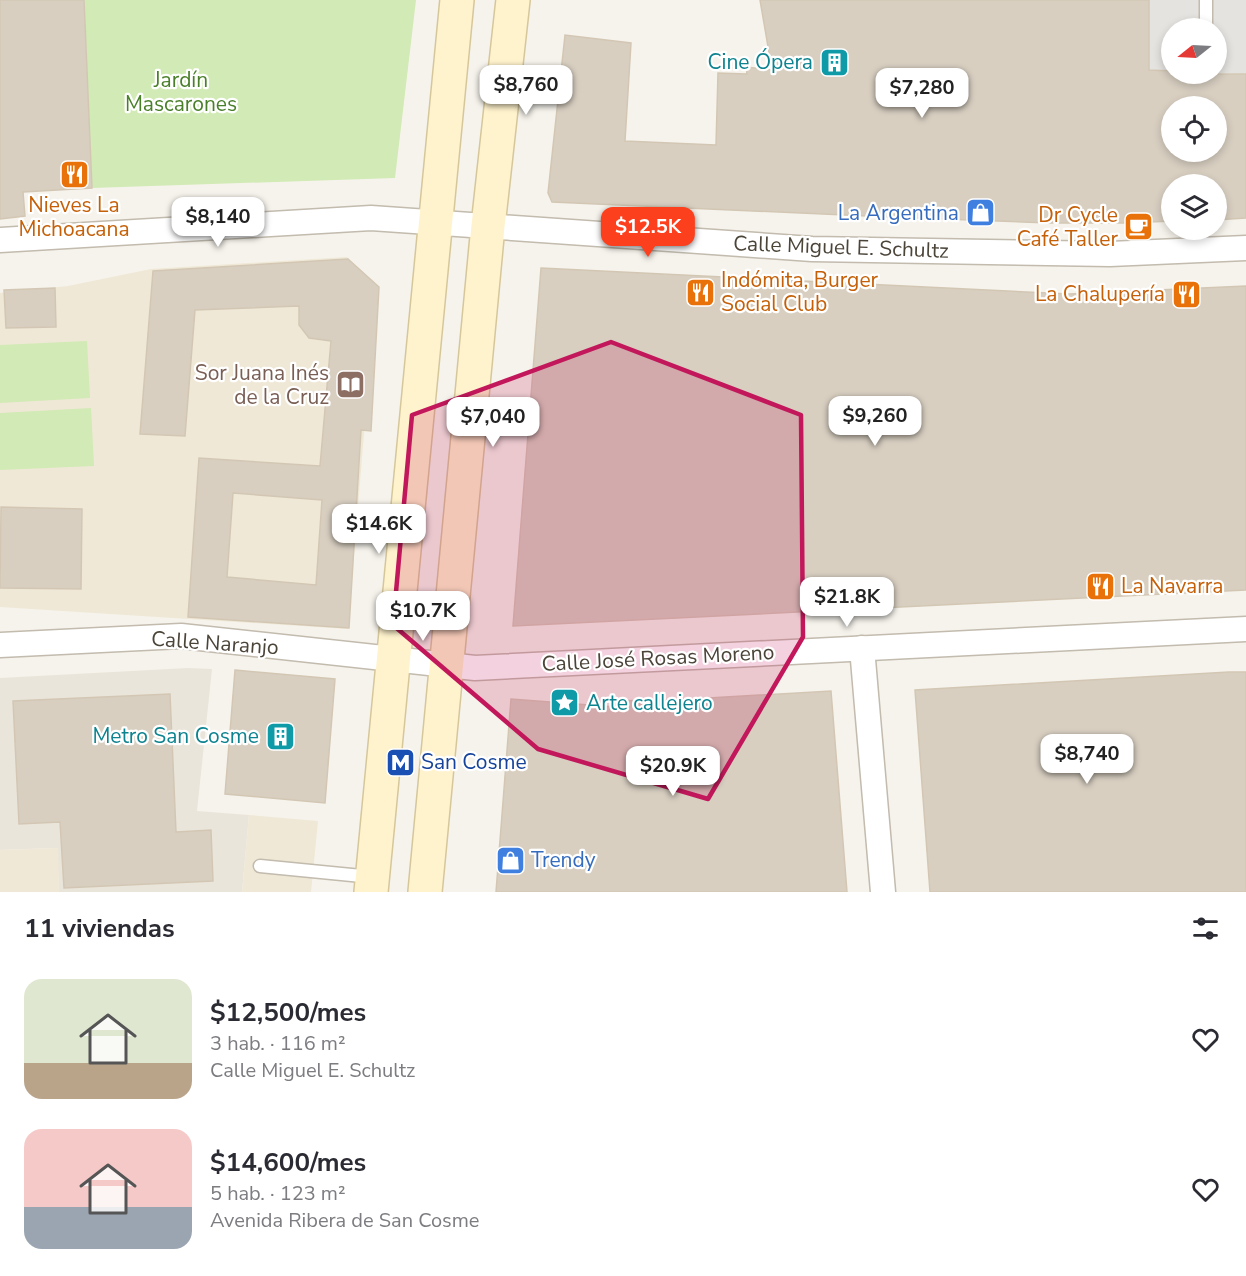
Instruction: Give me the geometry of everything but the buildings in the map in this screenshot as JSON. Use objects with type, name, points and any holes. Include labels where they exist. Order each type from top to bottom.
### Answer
[{"type":"main road","points":[[372,885],[457,0]]},
{"type":"main road","points":[[425,892],[488,226],[513,0]]},
{"type":"street","name":"Calle Miguel E. Schultz","points":[[0,240],[371,218],[812,249],[1110,254],[1246,248]]},
{"type":"street","name":"Calle José Rosas Moreno","points":[[394,660],[475,668],[1246,629]]},
{"type":"street","name":"Calle Naranjo","points":[[0,645],[180,636],[394,660]]},
{"type":"street","points":[[862,648],[883,892]]},
{"type":"lane","points":[[1206,0],[1206,18]]},
{"type":"lane","points":[[260,866],[372,885]]},
{"type":"highlighted area","points":[[611,342],[801,415],[803,637],[708,799],[538,749],[393,625],[412,415]]},
{"type":"shaded area","points":[[1149,0],[1246,0],[1246,74],[1227,73],[1227,18],[1161,18],[1161,70],[1132,69],[1149,34]]},
{"type":"shaded area","points":[[347,257],[376,287],[348,629],[0,607],[0,293],[68,286],[151,269]]},
{"type":"shaded area","points":[[188,668],[212,669],[197,811],[249,815],[242,892],[59,892],[57,848],[0,850],[0,678]]},
{"type":"shaded area","points":[[249,815],[318,821],[311,892],[242,892]]},
{"type":"shaded area","points":[[58,848],[59,892],[0,892],[0,850]]},
{"type":"green space","name":"Jardín Mascarones","points":[[84,0],[416,0],[395,178],[92,188]]},
{"type":"green space","points":[[87,341],[90,398],[0,403],[0,345]]},
{"type":"green space","points":[[91,408],[94,466],[0,470],[0,413]]},
{"type":"place","name":"Cine Ópera","points":[[834,62]]},
{"type":"place","name":"Nieves La Michoacana","points":[[74,174]]},
{"type":"place","name":"La Argentina","points":[[980,213]]},
{"type":"place","name":"Dr Cycle Café Taller","points":[[1139,227]]},
{"type":"place","name":"Indómita, Burger Social Club","points":[[700,292]]},
{"type":"place","name":"La Chalupería","points":[[1186,294]]},
{"type":"place","name":"Sor Juana Inés de la Cruz","points":[[350,385]]},
{"type":"place","name":"La Navarra","points":[[1100,586]]},
{"type":"place","name":"Arte callejero","points":[[565,703]]},
{"type":"place","name":"Metro San Cosme","points":[[280,736]]},
{"type":"place","name":"San Cosme","points":[[400,762]]},
{"type":"place","name":"Trendy","points":[[510,860]]}]
